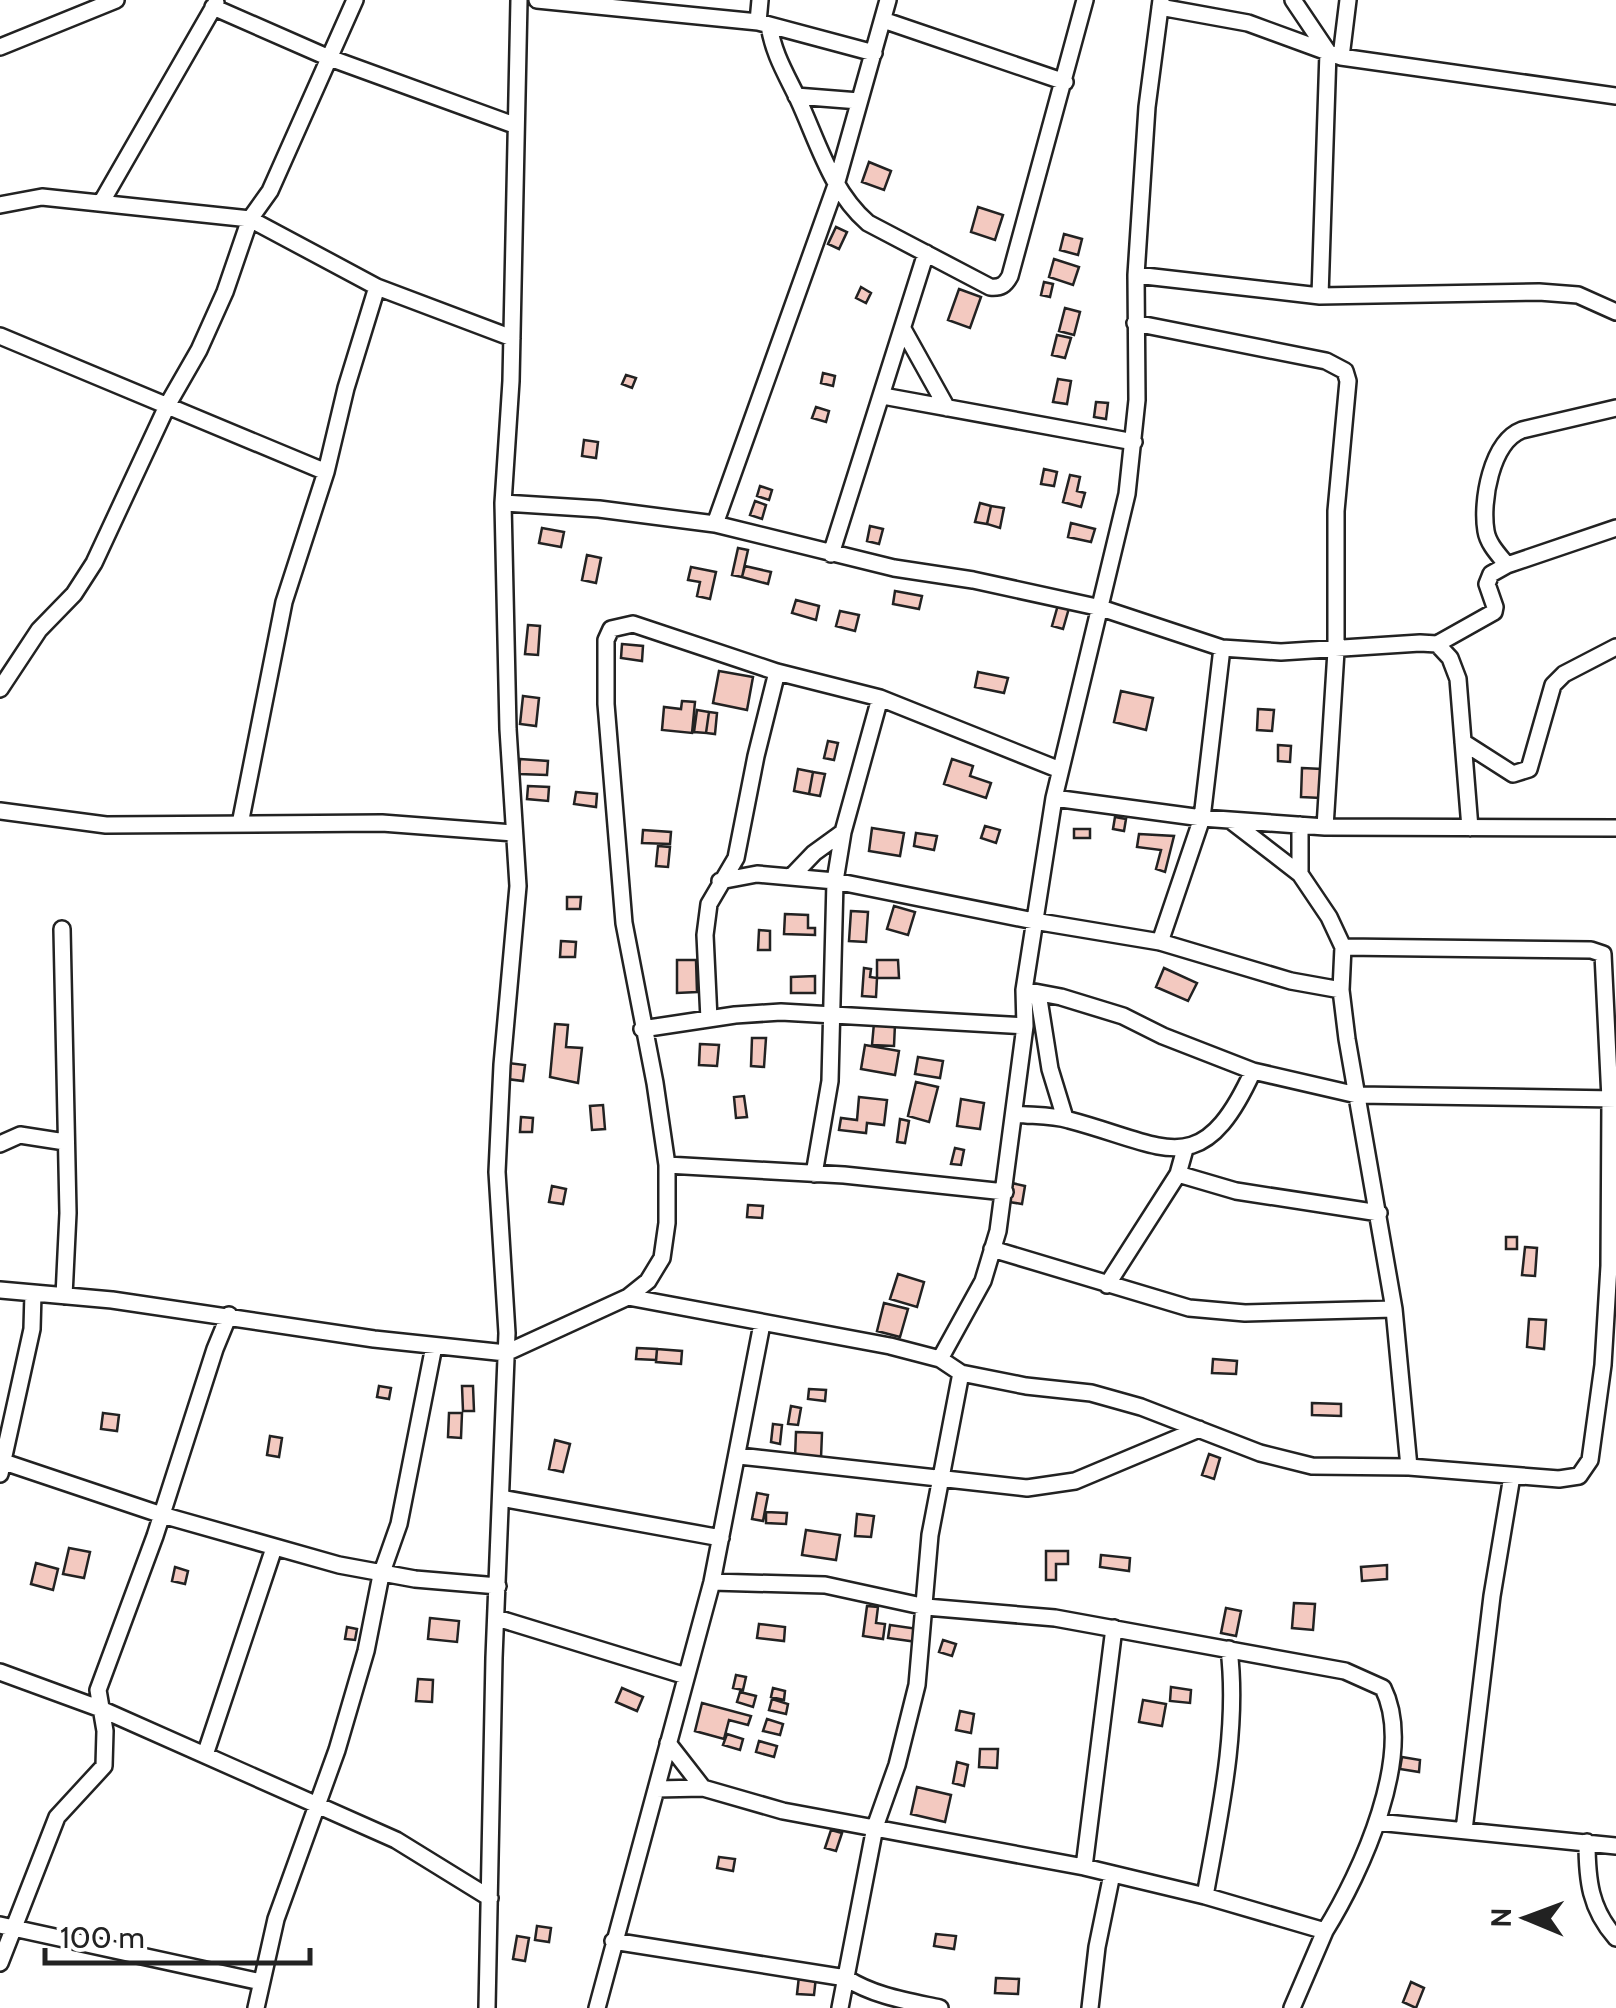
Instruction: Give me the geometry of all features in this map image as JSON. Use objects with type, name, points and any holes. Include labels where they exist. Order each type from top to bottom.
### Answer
[{"type":"street","points":[[0,47],[116,0]]},
{"type":"street","points":[[0,689],[39,630],[74,594],[94,563],[168,404],[199,350],[225,292],[250,219],[270,190],[355,0]]},
{"type":"street","points":[[487,2008],[506,1353],[497,1172],[518,886],[508,729],[502,502],[512,338],[519,0]]},
{"type":"street","points":[[536,0],[763,24],[874,53]]},
{"type":"street","points":[[760,0],[763,24],[778,60],[836,185],[853,210],[868,223],[990,287],[1004,285],[1010,276],[1085,0]]},
{"type":"street","points":[[715,524],[836,185],[888,0]]},
{"type":"street","points":[[1293,0],[1334,54]]},
{"type":"street","points":[[1320,296],[1334,54],[1348,0]]},
{"type":"street","points":[[101,203],[215,4],[327,56],[514,125]]},
{"type":"street","points":[[940,1359],[983,1281],[992,1250],[1015,1114],[1031,991],[1034,921],[1054,798],[1127,494],[1137,400],[1136,275],[1147,107],[1160,4],[1248,23],[1334,54],[1616,96]]},
{"type":"street","points":[[884,20],[1065,82]]},
{"type":"street","points":[[796,96],[859,101]]},
{"type":"street","points":[[0,205],[42,197],[250,219],[377,288],[512,338]]},
{"type":"street","points":[[831,554],[926,253]]},
{"type":"street","points":[[1136,275],[1320,296],[1539,292],[1578,295],[1616,312]]},
{"type":"street","points":[[240,824],[284,602],[326,472],[346,388],[377,288]]},
{"type":"street","points":[[1135,322],[1326,361],[1345,371],[1348,381],[1336,511],[1336,650],[1325,826]]},
{"type":"street","points":[[903,329],[947,408]]},
{"type":"street","points":[[0,336],[326,472]]},
{"type":"street","points":[[891,368],[917,403]]},
{"type":"street","points":[[883,396],[1134,442]]},
{"type":"street","points":[[1507,565],[1490,544],[1486,532],[1492,470],[1504,444],[1522,430],[1616,408]]},
{"type":"street","points":[[502,502],[599,509],[715,524],[894,568],[974,580],[1101,608],[1222,648],[1281,652],[1438,644],[1494,612],[1488,578],[1507,565],[1616,528]]},
{"type":"street","points":[[0,1290],[230,1315],[506,1353],[628,1297],[648,1281],[662,1258],[667,1223],[666,1165],[655,1083],[624,923],[606,704],[606,640],[611,629],[633,624],[777,672],[880,698],[1060,770]]},
{"type":"street","points":[[1438,644],[1450,658],[1458,680],[1470,828]]},
{"type":"street","points":[[1463,742],[1513,774],[1528,770],[1552,685],[1564,674],[1616,647]]},
{"type":"street","points":[[1160,942],[1202,818],[1222,648]]},
{"type":"street","points":[[709,1019],[705,935],[709,904],[736,858],[777,672]]},
{"type":"street","points":[[814,1174],[830,1081],[835,881],[842,832],[880,698]]},
{"type":"street","points":[[1054,798],[1202,818],[1300,825],[1616,828]]},
{"type":"street","points":[[0,811],[106,825],[382,823],[514,833]]},
{"type":"street","points":[[1230,820],[1300,874],[1322,904],[1343,947],[1341,990],[1394,1308],[1409,1467]]},
{"type":"street","points":[[1300,825],[1300,874]]},
{"type":"street","points":[[790,877],[842,832]]},
{"type":"street","points":[[736,858],[757,874]]},
{"type":"street","points":[[720,881],[757,874],[835,881],[1160,942],[1291,981],[1341,990]]},
{"type":"street","points":[[62,929],[68,1213],[64,1296]]},
{"type":"street","points":[[628,1297],[890,1346],[940,1359],[961,1373],[1090,1393],[1140,1407],[1260,1453],[1312,1466],[1409,1467],[1560,1479],[1579,1476],[1590,1460],[1603,1365],[1609,1266],[1613,1099],[1603,954],[1574,950],[1343,947]]},
{"type":"street","points":[[1031,991],[1122,1016],[1162,1036],[1253,1070],[1357,1095],[1613,1099]]},
{"type":"street","points":[[1031,991],[1066,1118]]},
{"type":"street","points":[[642,1029],[781,1012],[1025,1026]]},
{"type":"street","points":[[1015,1114],[1066,1118],[1151,1146],[1186,1149],[1212,1136],[1236,1108],[1253,1070]]},
{"type":"street","points":[[0,1144],[20,1135],[65,1142]]},
{"type":"street","points":[[1107,1285],[1178,1174],[1186,1149]]},
{"type":"street","points":[[666,1165],[1004,1192]]},
{"type":"street","points":[[1178,1174],[1236,1191],[1379,1212]]},
{"type":"street","points":[[992,1250],[1190,1308],[1245,1312],[1394,1308]]},
{"type":"street","points":[[33,1293],[32,1329],[2,1468],[274,1548],[381,1575],[498,1586]]},
{"type":"street","points":[[0,1964],[7,1927],[57,1817],[104,1766],[106,1750],[98,1690],[103,1672],[230,1315]]},
{"type":"street","points":[[597,2008],[712,1582],[762,1324]]},
{"type":"street","points":[[256,2008],[282,1902],[318,1805],[366,1651],[381,1575],[399,1524],[434,1346]]},
{"type":"street","points":[[840,2008],[875,1827],[917,1685],[928,1562],[961,1373]]},
{"type":"street","points":[[739,1456],[1028,1488],[1075,1481],[1199,1429]]},
{"type":"street","points":[[1464,1830],[1494,1578],[1512,1476]]},
{"type":"street","points":[[501,1498],[720,1538]]},
{"type":"street","points":[[206,1756],[274,1548]]},
{"type":"street","points":[[712,1582],[825,1585],[926,1607],[1055,1618],[1345,1671],[1383,1688],[1392,1707],[1392,1755],[1377,1822],[1292,2008]]},
{"type":"street","points":[[496,1618],[686,1676]]},
{"type":"street","points":[[1084,1867],[1114,1628]]},
{"type":"street","points":[[1206,1896],[1231,1697],[1229,1649]]},
{"type":"street","points":[[0,1672],[101,1709],[396,1840],[490,1898]]},
{"type":"street","points":[[668,1744],[703,1788]]},
{"type":"street","points":[[656,1789],[703,1788],[782,1811],[1084,1867],[1206,1896],[1325,1932]]},
{"type":"street","points":[[1377,1822],[1616,1846]]},
{"type":"street","points":[[1587,1842],[1588,1888],[1594,1906],[1616,1938]]},
{"type":"street","points":[[1090,2008],[1097,1946],[1112,1874]]},
{"type":"street","points":[[7,1927],[261,1982]]},
{"type":"street","points":[[613,1941],[846,1978],[861,1988],[940,2008]]},
{"type":"building","points":[[869,162],[891,171],[884,190],[862,182]]},
{"type":"building","points":[[978,207],[1003,215],[995,240],[971,232]]},
{"type":"building","points":[[836,227],[847,232],[839,249],[828,244]]},
{"type":"building","points":[[1064,234],[1082,239],[1078,255],[1060,250]]},
{"type":"building","points":[[1054,259],[1079,267],[1073,285],[1049,277]]},
{"type":"building","points":[[1044,282],[1053,284],[1050,297],[1041,295]]},
{"type":"building","points":[[861,287],[871,293],[866,303],[856,298]]},
{"type":"building","points":[[959,289],[981,297],[970,328],[948,320]]},
{"type":"building","points":[[1065,308],[1080,312],[1074,335],[1059,331]]},
{"type":"building","points":[[1057,335],[1071,338],[1065,358],[1052,355]]},
{"type":"building","points":[[823,373],[835,376],[833,386],[821,383]]},
{"type":"building","points":[[626,375],[636,378],[632,388],[622,384]]},
{"type":"building","points":[[1058,379],[1071,381],[1067,404],[1053,402]]},
{"type":"building","points":[[1096,402],[1108,403],[1106,419],[1094,417]]},
{"type":"building","points":[[816,407],[829,411],[826,422],[812,418]]},
{"type":"building","points":[[584,440],[598,442],[596,458],[582,456]]},
{"type":"building","points":[[1044,469],[1057,472],[1054,486],[1041,484]]},
{"type":"building","points":[[1070,475],[1080,477],[1077,491],[1085,493],[1081,507],[1063,502]]},
{"type":"building","points":[[760,486],[772,490],[769,500],[757,496]]},
{"type":"building","points":[[755,501],[766,505],[762,519],[750,515]]},
{"type":"building","points":[[980,503],[991,506],[987,524],[975,522]]},
{"type":"building","points":[[991,506],[1004,508],[1000,528],[987,524]]},
{"type":"building","points":[[1071,523],[1095,529],[1091,542],[1068,537]]},
{"type":"building","points":[[870,526],[883,529],[879,544],[867,541]]},
{"type":"building","points":[[542,528],[564,532],[561,547],[539,543]]},
{"type":"building","points":[[738,548],[748,550],[742,577],[732,575]]},
{"type":"building","points":[[587,555],[601,558],[596,583],[582,580]]},
{"type":"building","points":[[745,566],[771,572],[768,584],[742,577]]},
{"type":"building","points":[[691,567],[716,572],[710,599],[697,596],[700,582],[688,580]]},
{"type":"building","points":[[895,591],[922,596],[919,609],[893,604]]},
{"type":"building","points":[[796,600],[819,606],[816,620],[792,613]]},
{"type":"building","points":[[1058,605],[1069,608],[1063,629],[1052,626]]},
{"type":"building","points":[[840,611],[859,615],[855,631],[836,626]]},
{"type":"building","points":[[528,625],[540,626],[538,655],[525,654]]},
{"type":"building","points":[[622,644],[643,646],[642,661],[621,658]]},
{"type":"building","points":[[719,671],[753,677],[747,710],[713,703]]},
{"type":"building","points":[[978,672],[1008,678],[1004,693],[975,687]]},
{"type":"building","points":[[1121,691],[1153,698],[1146,730],[1114,722]]},
{"type":"building","points":[[523,696],[539,698],[536,726],[520,724]]},
{"type":"building","points":[[682,701],[695,702],[692,733],[662,730],[664,707],[681,709]]},
{"type":"building","points":[[1258,709],[1274,710],[1272,731],[1257,730]]},
{"type":"building","points":[[697,710],[709,712],[706,733],[694,732]]},
{"type":"building","points":[[709,712],[717,713],[715,734],[706,733]]},
{"type":"building","points":[[828,741],[838,743],[834,760],[824,758]]},
{"type":"building","points":[[1278,745],[1291,746],[1290,762],[1278,761]]},
{"type":"building","points":[[520,759],[548,761],[547,775],[519,774]]},
{"type":"building","points":[[952,759],[973,766],[970,776],[991,783],[986,798],[944,784]]},
{"type":"building","points":[[1302,768],[1322,769],[1321,798],[1301,797]]},
{"type":"building","points":[[798,769],[813,772],[809,794],[794,791]]},
{"type":"building","points":[[813,772],[825,774],[820,796],[809,794]]},
{"type":"building","points":[[528,786],[549,787],[548,801],[527,799]]},
{"type":"building","points":[[576,792],[597,794],[596,807],[574,804]]},
{"type":"building","points":[[1115,817],[1126,819],[1124,831],[1113,829]]},
{"type":"building","points":[[985,826],[1000,830],[996,843],[981,838]]},
{"type":"building","points":[[872,828],[904,833],[900,856],[869,851]]},
{"type":"building","points":[[1074,829],[1090,829],[1090,838],[1074,838]]},
{"type":"building","points":[[643,830],[671,832],[670,844],[642,843]]},
{"type":"building","points":[[916,833],[937,836],[934,850],[914,846]]},
{"type":"building","points":[[1139,834],[1174,836],[1165,872],[1156,869],[1161,850],[1137,847]]},
{"type":"building","points":[[658,846],[670,847],[668,867],[656,866]]},
{"type":"building","points":[[567,897],[581,897],[580,909],[567,909]]},
{"type":"building","points":[[894,906],[915,912],[908,935],[887,929]]},
{"type":"building","points":[[851,911],[868,912],[866,942],[849,941]]},
{"type":"building","points":[[785,914],[808,915],[808,928],[815,928],[815,935],[784,934]]},
{"type":"building","points":[[759,930],[770,931],[770,950],[758,950]]},
{"type":"building","points":[[561,941],[576,942],[575,957],[560,957]]},
{"type":"building","points":[[677,960],[696,960],[697,992],[677,993]]},
{"type":"building","points":[[877,960],[898,960],[899,978],[877,978]]},
{"type":"building","points":[[864,968],[871,969],[870,977],[877,978],[876,997],[862,996]]},
{"type":"building","points":[[1164,968],[1197,983],[1188,1001],[1156,987]]},
{"type":"building","points":[[815,976],[815,993],[791,993],[791,977]]},
{"type":"building","points":[[874,1023],[895,1024],[894,1046],[872,1045]]},
{"type":"building","points":[[555,1024],[568,1025],[566,1047],[582,1048],[578,1083],[550,1077]]},
{"type":"building","points":[[752,1038],[766,1038],[764,1067],[751,1066]]},
{"type":"building","points":[[700,1044],[719,1045],[717,1066],[699,1065]]},
{"type":"building","points":[[865,1045],[899,1051],[895,1075],[861,1069]]},
{"type":"building","points":[[918,1057],[943,1061],[940,1078],[915,1074]]},
{"type":"building","points":[[508,1063],[525,1065],[523,1081],[507,1079]]},
{"type":"building","points":[[916,1082],[938,1087],[929,1122],[908,1116]]},
{"type":"building","points":[[744,1096],[747,1117],[736,1118],[734,1097]]},
{"type":"building","points":[[859,1097],[887,1100],[884,1125],[867,1123],[866,1133],[839,1130],[841,1118],[857,1120]]},
{"type":"building","points":[[961,1099],[984,1103],[980,1129],[957,1126]]},
{"type":"building","points":[[603,1105],[605,1129],[592,1130],[590,1106]]},
{"type":"building","points":[[521,1117],[533,1118],[532,1132],[520,1132]]},
{"type":"building","points":[[900,1119],[909,1121],[905,1143],[897,1142]]},
{"type":"building","points":[[955,1148],[964,1150],[961,1165],[951,1164]]},
{"type":"building","points":[[1012,1183],[1025,1186],[1022,1204],[1009,1202]]},
{"type":"building","points":[[552,1186],[566,1189],[563,1204],[549,1202]]},
{"type":"building","points":[[748,1205],[763,1206],[762,1218],[747,1217]]},
{"type":"building","points":[[1506,1237],[1517,1237],[1517,1249],[1506,1249]]},
{"type":"building","points":[[1525,1247],[1537,1248],[1535,1276],[1522,1275]]},
{"type":"building","points":[[898,1274],[924,1282],[917,1307],[890,1299]]},
{"type":"building","points":[[884,1303],[908,1309],[900,1337],[877,1331]]},
{"type":"building","points":[[1529,1319],[1546,1320],[1544,1349],[1527,1347]]},
{"type":"building","points":[[637,1348],[657,1349],[656,1360],[636,1359]]},
{"type":"building","points":[[657,1349],[682,1351],[681,1364],[656,1362]]},
{"type":"building","points":[[1213,1359],[1237,1361],[1236,1374],[1212,1373]]},
{"type":"building","points":[[379,1386],[391,1388],[389,1399],[377,1397]]},
{"type":"building","points":[[462,1386],[473,1386],[474,1411],[463,1411]]},
{"type":"building","points":[[809,1389],[826,1390],[825,1401],[808,1399]]},
{"type":"building","points":[[1312,1403],[1341,1404],[1341,1416],[1312,1415]]},
{"type":"building","points":[[791,1406],[801,1408],[798,1425],[788,1424]]},
{"type":"building","points":[[103,1413],[119,1415],[117,1431],[101,1429]]},
{"type":"building","points":[[449,1413],[462,1413],[461,1438],[448,1437]]},
{"type":"building","points":[[773,1424],[782,1425],[780,1444],[771,1442]]},
{"type":"building","points":[[796,1432],[822,1433],[821,1458],[795,1458]]},
{"type":"building","points":[[270,1436],[282,1438],[279,1457],[267,1455]]},
{"type":"building","points":[[555,1440],[570,1444],[563,1472],[549,1469]]},
{"type":"building","points":[[1209,1454],[1220,1458],[1214,1479],[1202,1475]]},
{"type":"building","points":[[757,1493],[768,1495],[763,1521],[752,1519]]},
{"type":"building","points":[[766,1512],[787,1513],[786,1524],[766,1523]]},
{"type":"building","points":[[857,1514],[874,1516],[871,1537],[855,1536]]},
{"type":"building","points":[[806,1530],[840,1535],[836,1560],[802,1555]]},
{"type":"building","points":[[69,1548],[90,1552],[84,1578],[63,1574]]},
{"type":"building","points":[[1046,1551],[1068,1551],[1068,1564],[1056,1564],[1056,1580],[1046,1580]]},
{"type":"building","points":[[1101,1555],[1130,1558],[1129,1571],[1100,1567]]},
{"type":"building","points":[[36,1563],[58,1569],[53,1590],[31,1584]]},
{"type":"building","points":[[1387,1565],[1387,1579],[1362,1581],[1361,1567]]},
{"type":"building","points":[[175,1567],[188,1571],[185,1584],[172,1581]]},
{"type":"building","points":[[1294,1603],[1315,1604],[1313,1630],[1292,1628]]},
{"type":"building","points":[[867,1606],[878,1607],[876,1623],[885,1624],[883,1639],[863,1636]]},
{"type":"building","points":[[1226,1608],[1241,1611],[1236,1636],[1221,1633]]},
{"type":"building","points":[[430,1618],[459,1621],[457,1642],[428,1639]]},
{"type":"building","points":[[759,1624],[785,1627],[784,1641],[757,1638]]},
{"type":"building","points":[[890,1625],[918,1629],[917,1642],[888,1638]]},
{"type":"building","points":[[347,1627],[357,1629],[355,1640],[345,1639]]},
{"type":"building","points":[[943,1640],[956,1644],[952,1656],[939,1652]]},
{"type":"building","points":[[736,1675],[746,1677],[743,1690],[733,1688]]},
{"type":"building","points":[[418,1679],[433,1680],[432,1702],[416,1701]]},
{"type":"building","points":[[1171,1687],[1191,1690],[1190,1703],[1170,1701]]},
{"type":"building","points":[[622,1688],[643,1697],[637,1711],[616,1702]]},
{"type":"building","points":[[773,1688],[785,1691],[784,1700],[771,1697]]},
{"type":"building","points":[[740,1692],[756,1696],[753,1707],[737,1702]]},
{"type":"building","points":[[772,1699],[788,1704],[786,1714],[769,1710]]},
{"type":"building","points":[[1143,1700],[1166,1704],[1162,1726],[1139,1722]]},
{"type":"building","points":[[702,1703],[751,1716],[748,1725],[729,1720],[724,1739],[695,1731]]},
{"type":"building","points":[[960,1711],[974,1714],[971,1733],[956,1730]]},
{"type":"building","points":[[767,1719],[783,1724],[780,1735],[763,1731]]},
{"type":"building","points":[[727,1734],[743,1739],[740,1750],[723,1745]]},
{"type":"building","points":[[759,1741],[777,1746],[774,1757],[756,1752]]},
{"type":"building","points":[[980,1749],[998,1749],[997,1768],[979,1767]]},
{"type":"building","points":[[1402,1757],[1420,1760],[1419,1772],[1400,1769]]},
{"type":"building","points":[[957,1762],[968,1765],[964,1786],[953,1783]]},
{"type":"building","points":[[917,1787],[951,1795],[945,1822],[911,1814]]},
{"type":"building","points":[[831,1830],[842,1833],[836,1851],[825,1848]]},
{"type":"building","points":[[719,1857],[735,1859],[733,1871],[717,1868]]},
{"type":"building","points":[[537,1926],[551,1928],[549,1942],[535,1940]]},
{"type":"building","points":[[936,1934],[956,1936],[954,1949],[934,1946]]},
{"type":"building","points":[[517,1936],[529,1938],[525,1961],[513,1959]]},
{"type":"building","points":[[799,1976],[816,1977],[814,1995],[797,1994]]},
{"type":"building","points":[[996,1978],[1019,1979],[1018,1994],[995,1993]]},
{"type":"building","points":[[1411,1982],[1424,1988],[1416,2008],[1403,2002]]}]
